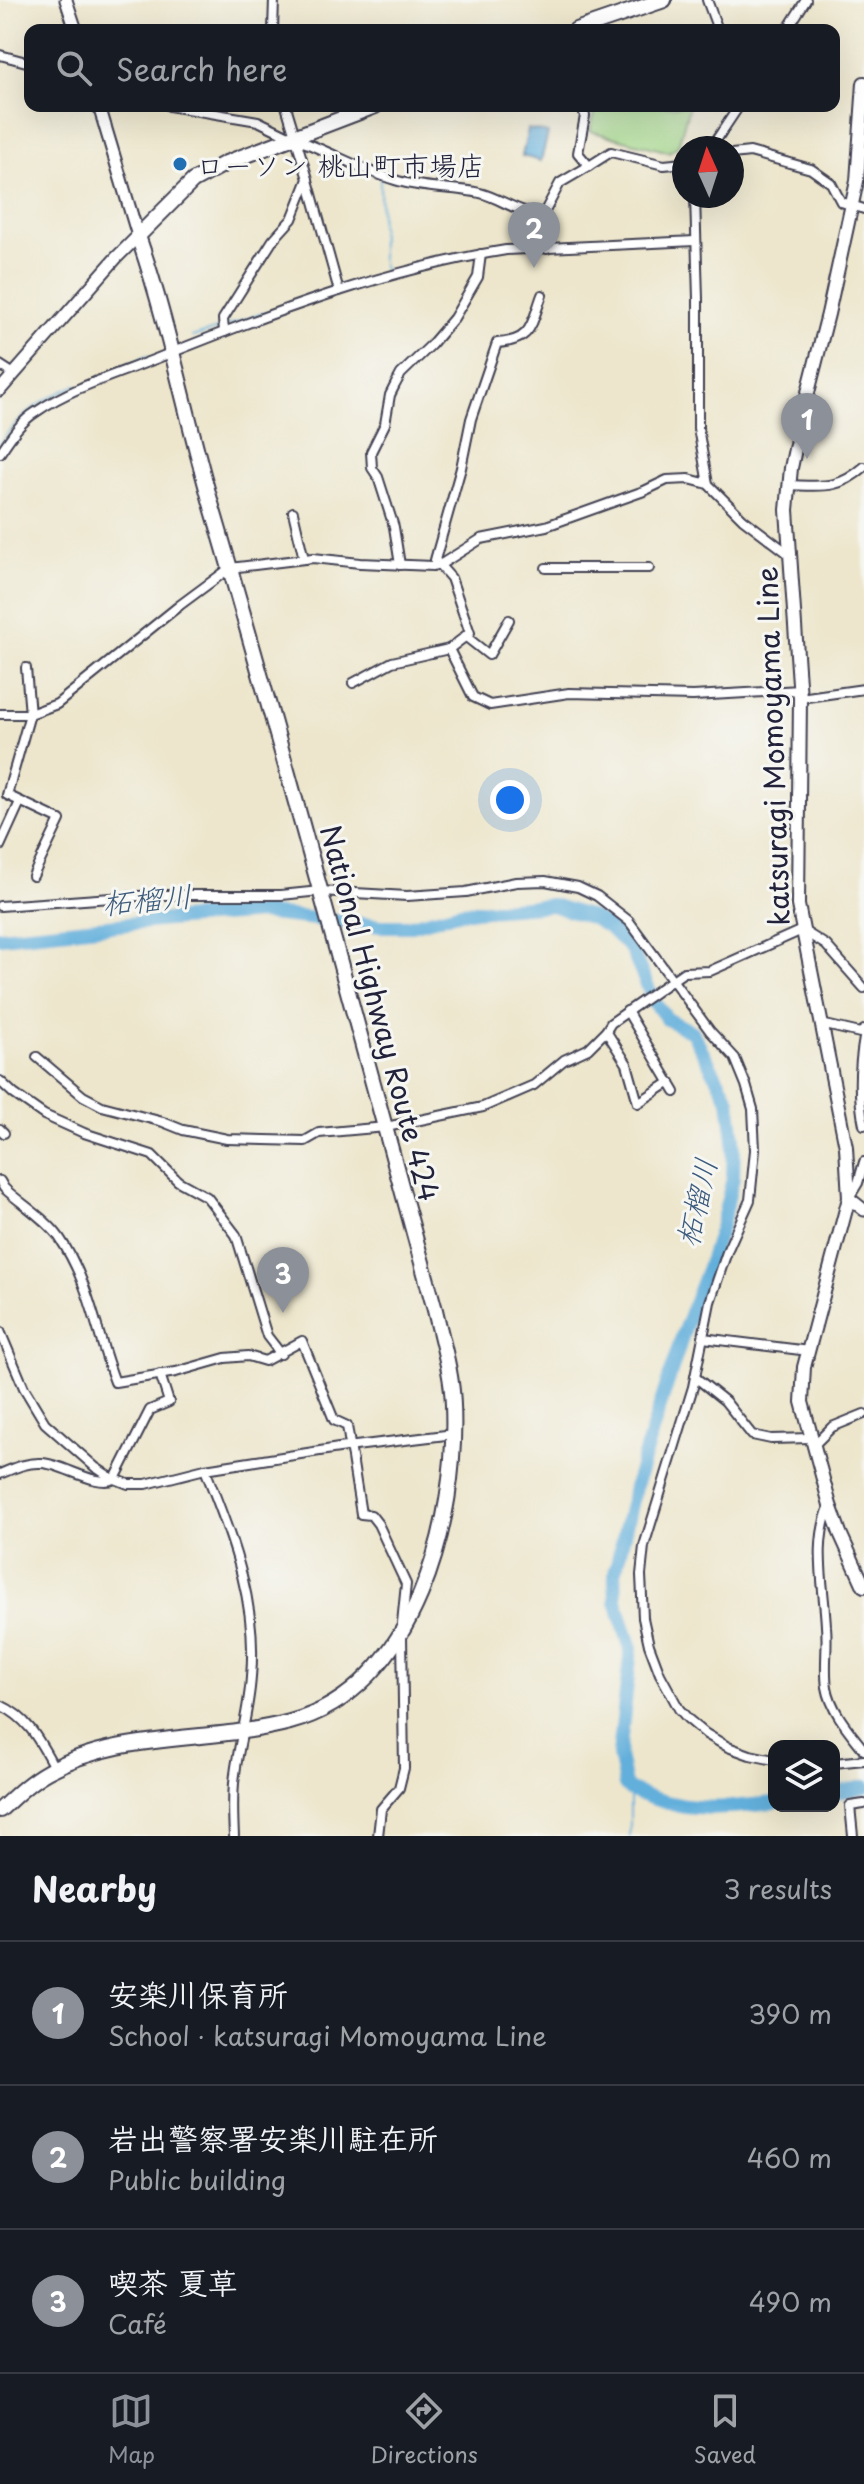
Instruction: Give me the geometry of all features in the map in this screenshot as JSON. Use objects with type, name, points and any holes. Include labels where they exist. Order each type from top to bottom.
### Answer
[{"type":"highway","points":[[594,24],[664,0]]},
{"type":"highway","points":[[138,236],[193,181],[226,163],[360,112]]},
{"type":"highway","name":"National Highway Route 424","points":[[0,1810],[24,1788],[85,1755],[292,1721],[313,1714],[351,1691],[391,1648],[421,1593],[440,1537],[450,1490],[453,1401],[435,1310],[157,295],[138,236]]},
{"type":"main road","points":[[66,0],[74,24]]},
{"type":"main road","name":"katsuragi Momoyama Line","points":[[864,83],[859,202],[802,416],[789,485],[789,554],[800,694],[798,905],[846,1147],[849,1198],[809,1351],[802,1402],[830,1505],[864,1586]]},
{"type":"main road","points":[[0,390],[138,236],[101,112]]},
{"type":"main road","points":[[849,1198],[864,1210]]},
{"type":"street","points":[[273,24],[274,0]]},
{"type":"street","points":[[707,0],[716,24]]},
{"type":"street","points":[[791,24],[806,0]]},
{"type":"street","points":[[0,55],[24,61]]},
{"type":"street","points":[[205,112],[258,121],[356,166],[397,181],[482,194],[517,210],[544,213]]},
{"type":"street","points":[[288,112],[338,289]]},
{"type":"street","points":[[584,112],[578,153],[589,166]]},
{"type":"street","points":[[719,136],[735,112]]},
{"type":"street","points":[[544,213],[560,183],[611,152],[672,164]]},
{"type":"street","points":[[744,153],[811,169],[831,183],[841,202],[859,202]]},
{"type":"street","points":[[223,329],[223,319],[273,240],[292,219],[308,179]]},
{"type":"street","points":[[695,208],[698,428],[708,484]]},
{"type":"street","points":[[544,213],[547,219],[547,249]]},
{"type":"street","points":[[0,453],[32,414],[58,398],[223,329],[338,289],[481,254],[695,241]]},
{"type":"street","points":[[400,565],[394,527],[378,477],[372,468],[371,452],[385,424],[390,395],[401,374],[454,318],[478,277],[481,254]]},
{"type":"street","points":[[353,683],[392,662],[449,649],[470,633],[451,578],[435,560],[461,468],[471,419],[497,343],[524,336],[542,295]]},
{"type":"street","points":[[0,365],[14,374]]},
{"type":"street","points":[[789,485],[833,487],[853,477],[864,467]]},
{"type":"street","points":[[0,714],[30,714],[57,704],[230,568],[304,559],[433,566],[481,539],[546,526],[667,480],[689,479],[708,484],[743,519],[789,554]]},
{"type":"street","points":[[293,512],[304,559]]},
{"type":"street","points":[[546,568],[649,568]]},
{"type":"street","points":[[465,636],[489,655],[509,620]]},
{"type":"street","points":[[449,649],[473,697],[490,705],[569,693],[693,696],[864,689]]},
{"type":"street","points":[[26,668],[30,714],[3,794],[60,820],[33,876]]},
{"type":"street","points":[[0,846],[20,802]]},
{"type":"street","points":[[0,906],[153,895],[320,893],[407,896],[545,881],[578,887],[597,896],[629,921],[710,1031],[735,1058],[753,1109],[755,1150],[750,1200],[728,1249],[710,1302],[695,1377],[644,1546],[641,1575],[643,1618],[660,1674],[679,1709],[706,1734],[728,1747],[768,1759]]},
{"type":"street","points":[[37,1057],[83,1096],[102,1106],[183,1130],[227,1139],[305,1141],[319,1133],[386,1127],[483,1107],[534,1085],[564,1060],[588,1049],[611,1023],[673,978],[684,972],[710,971],[802,930],[826,945],[864,988]]},
{"type":"street","points":[[628,1010],[675,1092]]},
{"type":"street","points":[[821,1024],[863,1035],[859,1067],[864,1125]]},
{"type":"street","points":[[606,1031],[627,1064],[638,1103],[670,1082]]},
{"type":"street","points":[[0,1081],[44,1115],[84,1133],[152,1155],[178,1181],[207,1197],[236,1235],[267,1336],[281,1354]]},
{"type":"street","points":[[849,1198],[858,1183],[864,1162]]},
{"type":"street","points":[[0,1181],[59,1238],[82,1280],[96,1315],[115,1382],[176,1372],[225,1358],[248,1356],[265,1361],[302,1341],[334,1420],[347,1426],[361,1514],[371,1515],[378,1524],[406,1584],[402,1630],[404,1768],[399,1788],[381,1809],[378,1836]]},
{"type":"street","points":[[0,1331],[24,1388],[45,1423],[72,1448],[115,1479],[128,1484],[146,1484],[205,1469],[352,1446],[454,1434]]},
{"type":"street","points":[[700,1341],[809,1351]]},
{"type":"street","points":[[0,1474],[20,1465],[41,1462],[99,1480],[108,1482],[115,1479],[150,1410],[169,1402],[160,1374]]},
{"type":"street","points":[[695,1377],[725,1401],[752,1435],[812,1442],[832,1427],[864,1414]]},
{"type":"street","points":[[205,1469],[248,1593],[252,1637],[251,1679],[234,1778],[234,1836]]},
{"type":"street","points":[[830,1505],[822,1523],[820,1559],[827,1628],[827,1688],[835,1710],[864,1750]]},
{"type":"street","points":[[0,1705],[16,1712],[34,1732],[55,1769]]},
{"type":"street","points":[[840,1762],[864,1760]]},
{"type":"street","points":[[853,1836],[850,1806],[864,1804]]},
{"type":"green space","points":[[595,112],[687,112],[681,136],[672,136],[672,150],[669,152],[590,131]]},
{"type":"water","points":[[528,129],[548,133],[541,161],[522,156]]},
{"type":"waterway","points":[[379,275],[385,273],[381,259],[380,178]]},
{"type":"waterway","points":[[842,194],[848,197]]},
{"type":"waterway","points":[[227,326],[266,312]]},
{"type":"waterway","points":[[192,337],[221,328]]},
{"type":"waterway","points":[[120,368],[148,356]]},
{"type":"waterway","points":[[0,443],[16,423],[34,408],[77,385]]},
{"type":"waterway","name":"柘榴川","points":[[0,937],[260,913],[407,926],[461,912],[552,905],[593,918],[611,929],[631,949],[655,1003],[667,1019],[692,1032],[729,1100],[734,1139],[733,1178],[722,1224],[647,1447],[615,1573],[616,1601],[631,1649],[619,1755],[625,1785],[630,1790],[667,1803],[701,1807],[768,1804]]},
{"type":"waterway","name":"柘榴川","points":[[840,1792],[864,1787]]},
{"type":"waterway","points":[[630,1790],[630,1836]]},
{"type":"place","name":"ローソン 桃山町市場店","points":[[180,164]]},
{"type":"place","name":"岩出警察署安楽川駐在所","points":[[534,268]]},
{"type":"place","name":"安楽川保育所","points":[[807,459]]},
{"type":"place","name":"喫茶 夏草","points":[[283,1313]]}]
